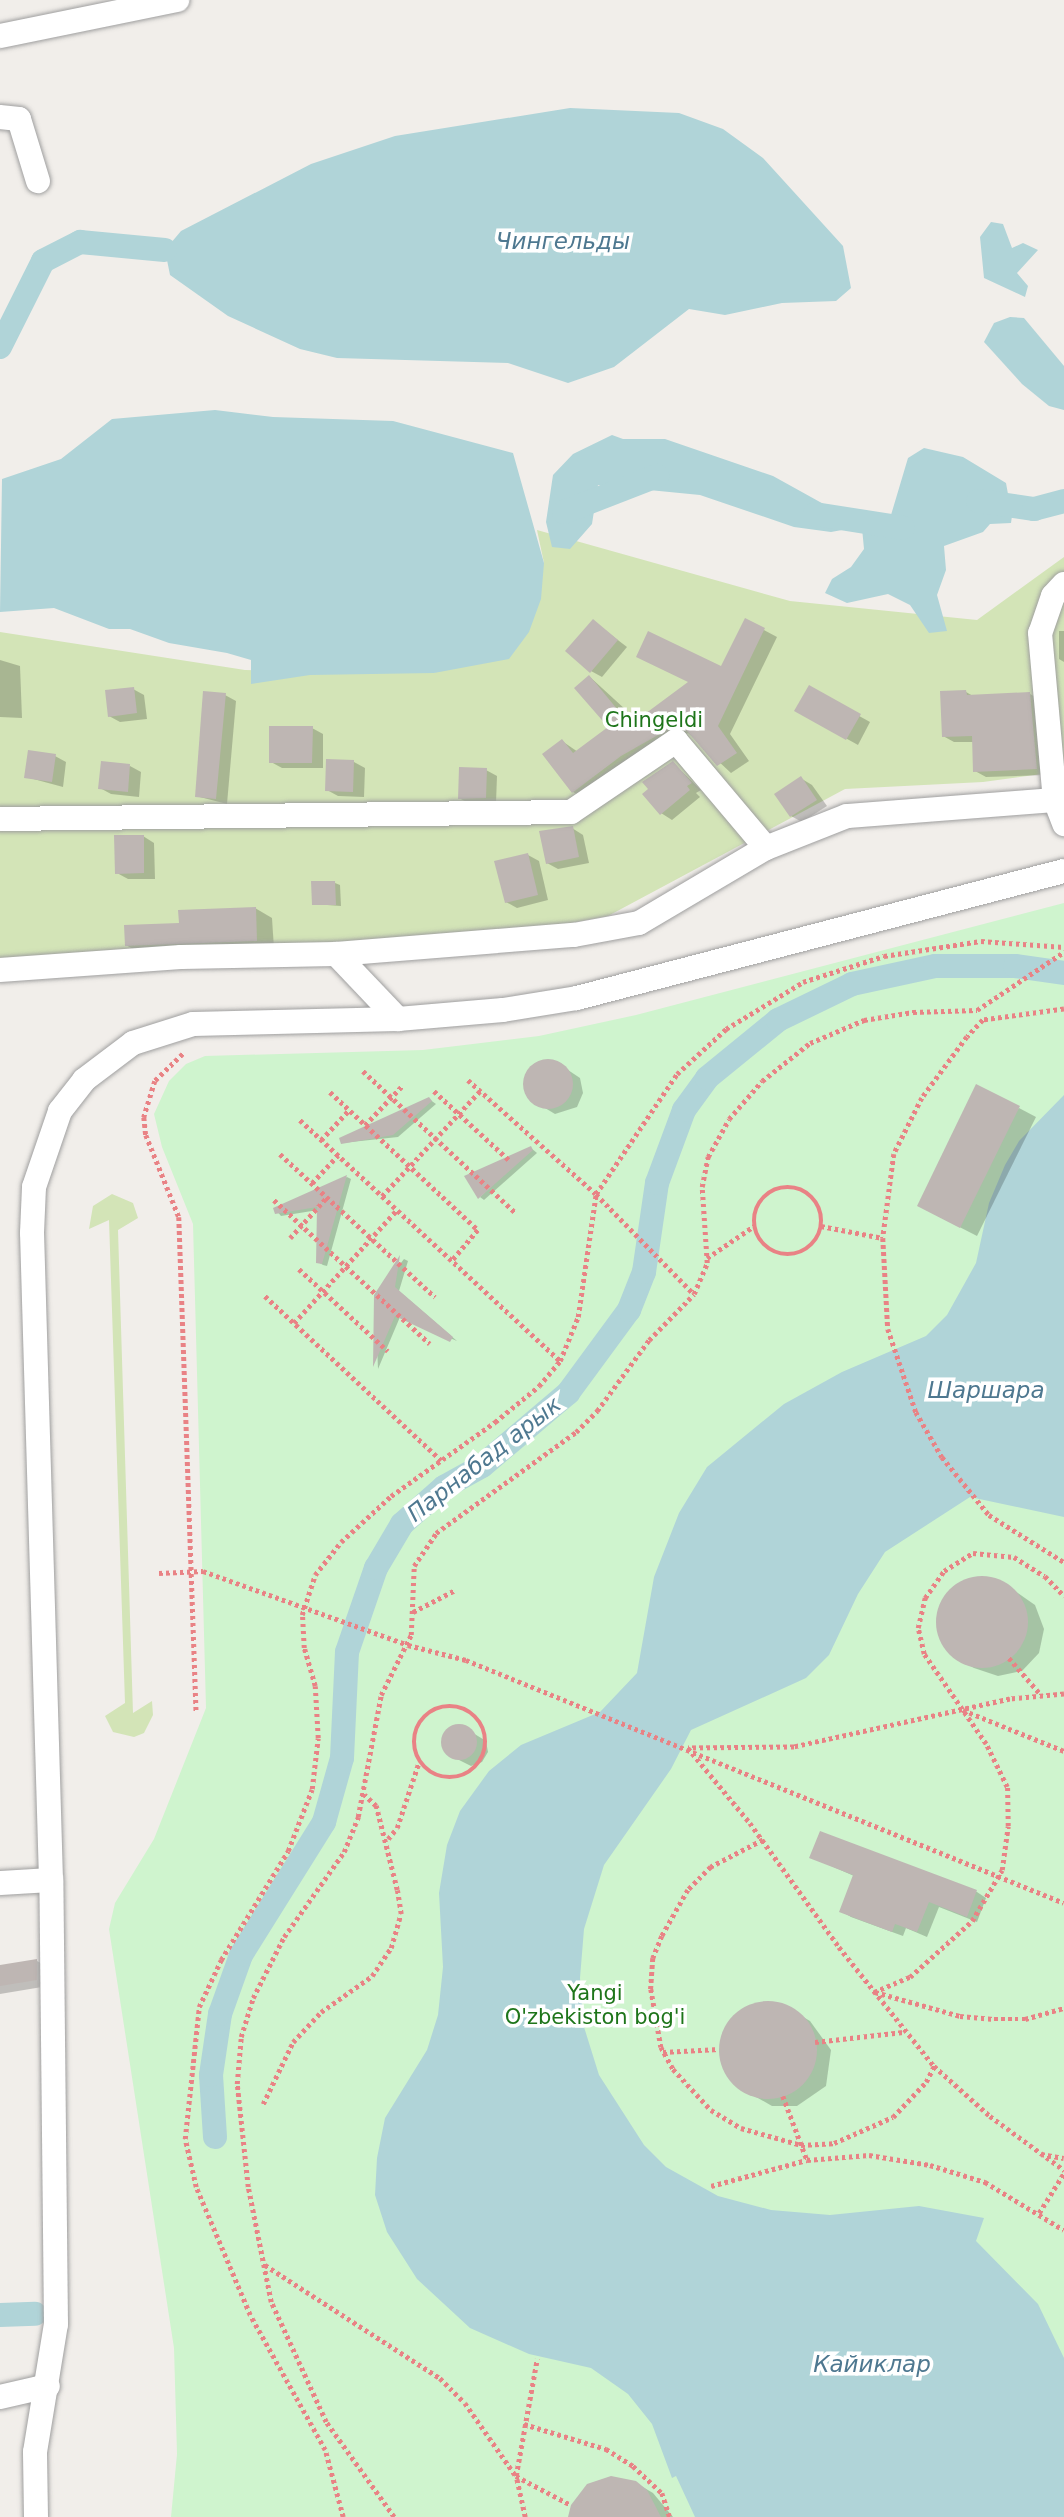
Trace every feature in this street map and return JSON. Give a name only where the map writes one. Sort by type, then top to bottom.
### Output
[{"type":"street","points":[[0,36],[143,4],[177,0]]},
{"type":"street","points":[[0,117],[19,119],[38,181]]},
{"type":"street","points":[[1064,584],[1053,596],[1040,634],[1055,800],[1064,824]]},
{"type":"street","points":[[0,819],[571,812],[677,741],[766,848]]},
{"type":"street","points":[[0,970],[181,957],[336,954],[574,935],[639,923],[766,848],[846,816],[1055,800]]},
{"type":"street","points":[[36,2517],[35,2452],[48,2386],[56,2324],[51,1881],[32,1233],[34,1186],[46,1141],[60,1111],[84,1080],[133,1043],[193,1024],[398,1019],[503,1010],[577,998],[1064,871]]},
{"type":"street","points":[[336,954],[398,1019]]},
{"type":"street","points":[[0,1883],[51,1881]]},
{"type":"street","points":[[0,2397],[48,2386]]},
{"type":"path","points":[[343,2517],[314,2423],[250,2315],[196,2187],[185,2139],[199,2007],[221,1960],[288,1851],[312,1789],[318,1738],[316,1699],[304,1648],[302,1607],[315,1576],[341,1542],[391,1496],[539,1386],[560,1361],[578,1317],[596,1194],[677,1074],[726,1029],[803,982],[884,956],[981,942],[1064,949]]},
{"type":"path","points":[[394,2517],[326,2422],[271,2302],[248,2187],[237,2084],[241,2037],[253,1998],[284,1937],[344,1852],[363,1796],[381,1695],[408,1646],[415,1566],[436,1533],[576,1432],[649,1340],[694,1294],[706,1259],[702,1187],[708,1157],[729,1119],[762,1081],[810,1043],[864,1020],[913,1012],[977,1010],[1064,949]]},
{"type":"path","points":[[1064,1009],[983,1020],[922,1098],[894,1154],[883,1238],[890,1340],[916,1412],[942,1457],[989,1515],[1064,1562]]},
{"type":"path","points":[[977,1010],[983,1020]]},
{"type":"path","points":[[185,1052],[155,1081],[144,1117],[146,1135],[179,1217],[196,1713]]},
{"type":"path","points":[[363,1071],[516,1213]]},
{"type":"path","points":[[468,1080],[596,1194],[694,1294]]},
{"type":"path","points":[[365,1125],[403,1085]]},
{"type":"path","points":[[434,1091],[510,1161]]},
{"type":"path","points":[[382,1196],[480,1091]]},
{"type":"path","points":[[330,1092],[478,1230],[452,1261]]},
{"type":"path","points":[[321,1140],[349,1110]]},
{"type":"path","points":[[300,1120],[560,1361]]},
{"type":"path","points":[[280,1154],[435,1297]]},
{"type":"path","points":[[312,1183],[338,1155]]},
{"type":"path","points":[[706,1259],[754,1226],[764,1196],[793,1187],[812,1196],[821,1226],[812,1245],[782,1254],[763,1245],[754,1226]]},
{"type":"path","points":[[290,1238],[327,1197]]},
{"type":"path","points":[[274,1200],[430,1344]]},
{"type":"path","points":[[294,1323],[397,1210]]},
{"type":"path","points":[[821,1226],[883,1238]]},
{"type":"path","points":[[299,1269],[388,1351]]},
{"type":"path","points":[[265,1296],[441,1460]]},
{"type":"path","points":[[874,1992],[910,1976],[972,1922],[997,1879],[1008,1826],[1007,1787],[986,1744],[924,1654],[918,1628],[926,1598],[944,1571],[973,1553],[1014,1557],[1045,1576],[1064,1596]]},
{"type":"path","points":[[159,1573],[203,1571],[408,1646],[466,1660],[592,1708],[997,1879],[1064,1903]]},
{"type":"path","points":[[412,1612],[455,1590]]},
{"type":"path","points":[[1009,1658],[1042,1696]]},
{"type":"path","points":[[688,1748],[794,1747],[962,1710],[1064,1694]]},
{"type":"path","points":[[387,1840],[397,1828],[419,1762],[414,1737],[426,1714],[451,1706],[467,1711],[480,1723],[486,1748],[473,1770],[457,1778],[440,1777],[419,1762]]},
{"type":"path","points":[[962,1710],[1064,1751]]},
{"type":"path","points":[[688,1748],[763,1840],[904,2032],[934,2066],[1038,2154],[1064,2171],[1039,2213]]},
{"type":"path","points":[[264,2104],[293,2042],[321,2012],[372,1976],[391,1948],[401,1914],[387,1840],[376,1807],[363,1796]]},
{"type":"path","points":[[763,1840],[711,1867],[688,1890],[653,1958],[651,1989],[663,2052],[688,2088],[711,2110],[741,2127],[801,2145],[834,2143],[893,2117],[926,2082],[934,2066]]},
{"type":"path","points":[[874,1992],[960,2016],[994,2019],[1025,2019],[1064,2008]]},
{"type":"path","points":[[815,2042],[904,2032]]},
{"type":"path","points":[[663,2052],[719,2049]]},
{"type":"path","points":[[783,2096],[807,2160]]},
{"type":"path","points":[[1038,2154],[1064,2158]]},
{"type":"path","points":[[711,2186],[807,2160],[869,2155],[930,2165],[985,2182],[1064,2230]]},
{"type":"path","points":[[264,2264],[440,2378],[465,2403],[516,2476],[571,2504]]},
{"type":"path","points":[[525,2517],[516,2476],[537,2359]]},
{"type":"path","points":[[314,2423],[326,2422]]},
{"type":"path","points":[[524,2424],[606,2449],[633,2466],[662,2493],[670,2517]]},
{"type":"green space","name":"Chingeldi","points":[[537,530],[790,601],[977,620],[1064,557],[1064,771],[983,782],[845,789],[608,916],[482,940],[0,966],[0,632],[245,670],[434,673],[544,563]]},
{"type":"green space","name":"Yangi O'zbekiston bog'i","points":[[1064,903],[1064,2517],[171,2517],[177,2454],[174,2348],[109,1929],[115,1903],[154,1839],[206,1708],[193,1224],[162,1147],[154,1114],[169,1081],[186,1064],[205,1056],[423,1050],[539,1036],[636,1015]]},
{"type":"green space","points":[[112,1194],[133,1203],[138,1218],[118,1230],[133,1713],[152,1701],[153,1715],[144,1733],[134,1737],[113,1732],[105,1716],[125,1703],[109,1220],[89,1229],[93,1206]]},
{"type":"water","name":"Чингельды","points":[[570,108],[679,113],[723,129],[763,158],[843,246],[851,288],[836,301],[782,303],[725,315],[689,309],[614,367],[568,383],[508,363],[337,358],[300,349],[228,316],[170,275],[165,250],[181,231],[311,164],[395,136]]},
{"type":"water","points":[[991,222],[1003,224],[1012,248],[1023,243],[1038,250],[1017,273],[1028,286],[1025,297],[984,278],[980,237]]},
{"type":"water","points":[[1010,317],[1024,318],[1064,366],[1064,410],[1049,406],[1022,384],[984,342],[994,323]]},
{"type":"water","points":[[215,410],[273,417],[393,421],[513,453],[544,563],[541,599],[529,632],[509,659],[434,673],[310,675],[251,684],[251,660],[227,653],[169,643],[130,629],[109,629],[54,608],[0,612],[2,479],[61,459],[112,419]]},
{"type":"water","points":[[612,435],[623,439],[665,439],[773,476],[847,517],[842,530],[831,532],[794,527],[700,495],[598,485],[592,524],[570,549],[552,547],[546,522],[553,475],[573,454]]},
{"type":"water","points":[[924,448],[963,457],[1006,483],[1012,516],[1011,523],[990,524],[983,532],[944,546],[946,570],[937,595],[947,631],[929,633],[910,605],[888,594],[847,603],[825,593],[832,579],[851,567],[864,549],[862,528],[891,515],[908,458]]},
{"type":"water","name":"Кайиклар","points":[[1064,1095],[1064,1517],[970,1497],[885,1552],[858,1594],[829,1655],[806,1678],[691,1730],[671,1769],[604,1865],[584,1929],[580,1978],[584,2027],[599,2075],[644,2145],[666,2167],[718,2196],[771,2210],[830,2215],[919,2206],[984,2218],[976,2241],[1038,2304],[1064,2358],[1064,2517],[695,2517],[676,2476],[672,2478],[652,2424],[628,2394],[591,2368],[529,2354],[470,2328],[417,2279],[387,2232],[375,2195],[377,2158],[385,2118],[427,2050],[438,2015],[443,1967],[439,1893],[447,1845],[460,1811],[489,1771],[521,1745],[600,1712],[637,1673],[654,1577],[679,1513],[707,1467],[784,1404],[842,1372],[926,1336],[947,1315],[976,1263],[989,1203],[1005,1165],[1019,1141]]},
{"type":"building","points":[[745,618],[765,628],[718,726],[737,753],[717,766],[687,731],[674,726],[621,756],[572,793],[542,754],[562,739],[573,753],[608,727],[574,688],[589,675],[622,715],[626,712],[634,722],[688,682],[636,657],[648,631],[721,666]]},
{"type":"building","points":[[593,619],[618,640],[590,673],[565,651]]},
{"type":"building","points":[[809,685],[861,714],[846,740],[794,711]]},
{"type":"building","points":[[134,687],[137,713],[108,717],[105,690]]},
{"type":"building","points":[[966,690],[967,695],[1030,692],[1037,769],[973,772],[972,736],[942,737],[940,691]]},
{"type":"building","points":[[203,691],[226,693],[216,799],[195,797]]},
{"type":"building","points":[[269,726],[313,726],[312,763],[269,763]]},
{"type":"building","points":[[28,750],[56,754],[52,782],[24,778]]},
{"type":"building","points":[[326,759],[354,760],[353,792],[325,791]]},
{"type":"building","points":[[101,761],[130,764],[128,792],[98,789]]},
{"type":"building","points":[[673,761],[692,783],[687,786],[690,790],[660,815],[642,794],[648,789],[642,782]]},
{"type":"building","points":[[459,767],[487,768],[486,798],[458,799]]},
{"type":"building","points":[[801,776],[817,800],[790,817],[774,794]]},
{"type":"building","points":[[573,826],[579,857],[546,864],[539,831]]},
{"type":"building","points":[[114,835],[144,835],[144,873],[115,874]]},
{"type":"building","points":[[528,853],[538,895],[505,903],[494,861]]},
{"type":"building","points":[[311,881],[335,881],[336,905],[312,905]]},
{"type":"building","points":[[256,907],[257,941],[125,946],[124,925],[179,923],[178,910]]},
{"type":"building","points":[[548,1059],[566,1066],[573,1084],[566,1102],[548,1109],[530,1102],[523,1084],[530,1066]]},
{"type":"building","points":[[976,1084],[1020,1106],[960,1228],[917,1206]]},
{"type":"building","points":[[429,1097],[432,1101],[393,1135],[341,1144],[339,1138]]},
{"type":"building","points":[[531,1146],[533,1150],[478,1199],[464,1176]]},
{"type":"building","points":[[347,1175],[322,1264],[316,1263],[317,1207],[275,1214],[273,1208]]},
{"type":"building","points":[[400,1255],[395,1287],[453,1337],[450,1342],[395,1316],[373,1367],[374,1295]]},
{"type":"building","points":[[982,1576],[1000,1580],[1014,1590],[1024,1604],[1028,1622],[1024,1640],[1014,1654],[1000,1664],[982,1668],[964,1664],[950,1654],[940,1640],[936,1622],[940,1604],[950,1590],[964,1580]]},
{"type":"building","points":[[459,1724],[472,1729],[477,1742],[472,1755],[459,1760],[446,1755],[441,1742],[446,1729]]},
{"type":"building","points":[[820,1831],[977,1890],[967,1917],[929,1902],[917,1932],[895,1924],[892,1932],[839,1912],[853,1875],[809,1858]]},
{"type":"building","points":[[37,1959],[37,1980],[0,1986],[0,1965]]},
{"type":"building","points":[[768,2001],[787,2005],[802,2016],[813,2031],[817,2050],[813,2069],[802,2084],[787,2095],[768,2099],[749,2095],[734,2084],[723,2069],[719,2050],[723,2031],[734,2016],[749,2005]]},
{"type":"building","points":[[611,2476],[636,2481],[647,2490],[661,2517],[568,2517],[571,2505],[587,2484]]},
{"type":"waterway","points":[[0,347],[43,261],[80,242],[165,250]]},
{"type":"waterway","points":[[564,512],[657,476]]},
{"type":"waterway","points":[[978,501],[1034,509],[1064,501]]},
{"type":"waterway","points":[[815,514],[903,528]]},
{"type":"waterway","name":"Парнабад арык","points":[[215,2137],[211,2075],[220,2014],[241,1955],[324,1822],[342,1758],[347,1652],[376,1568],[402,1524],[444,1487],[482,1466],[568,1393],[629,1310],[644,1272],[657,1183],[684,1110],[707,1078],[778,1020],[852,984],[935,966],[1015,966],[1064,973]]},
{"type":"waterway","name":"Парнабад арык","points":[[0,2315],[35,2314]]},
{"type":"water label","name":"Шаршара","points":[[986,1390]]}]
